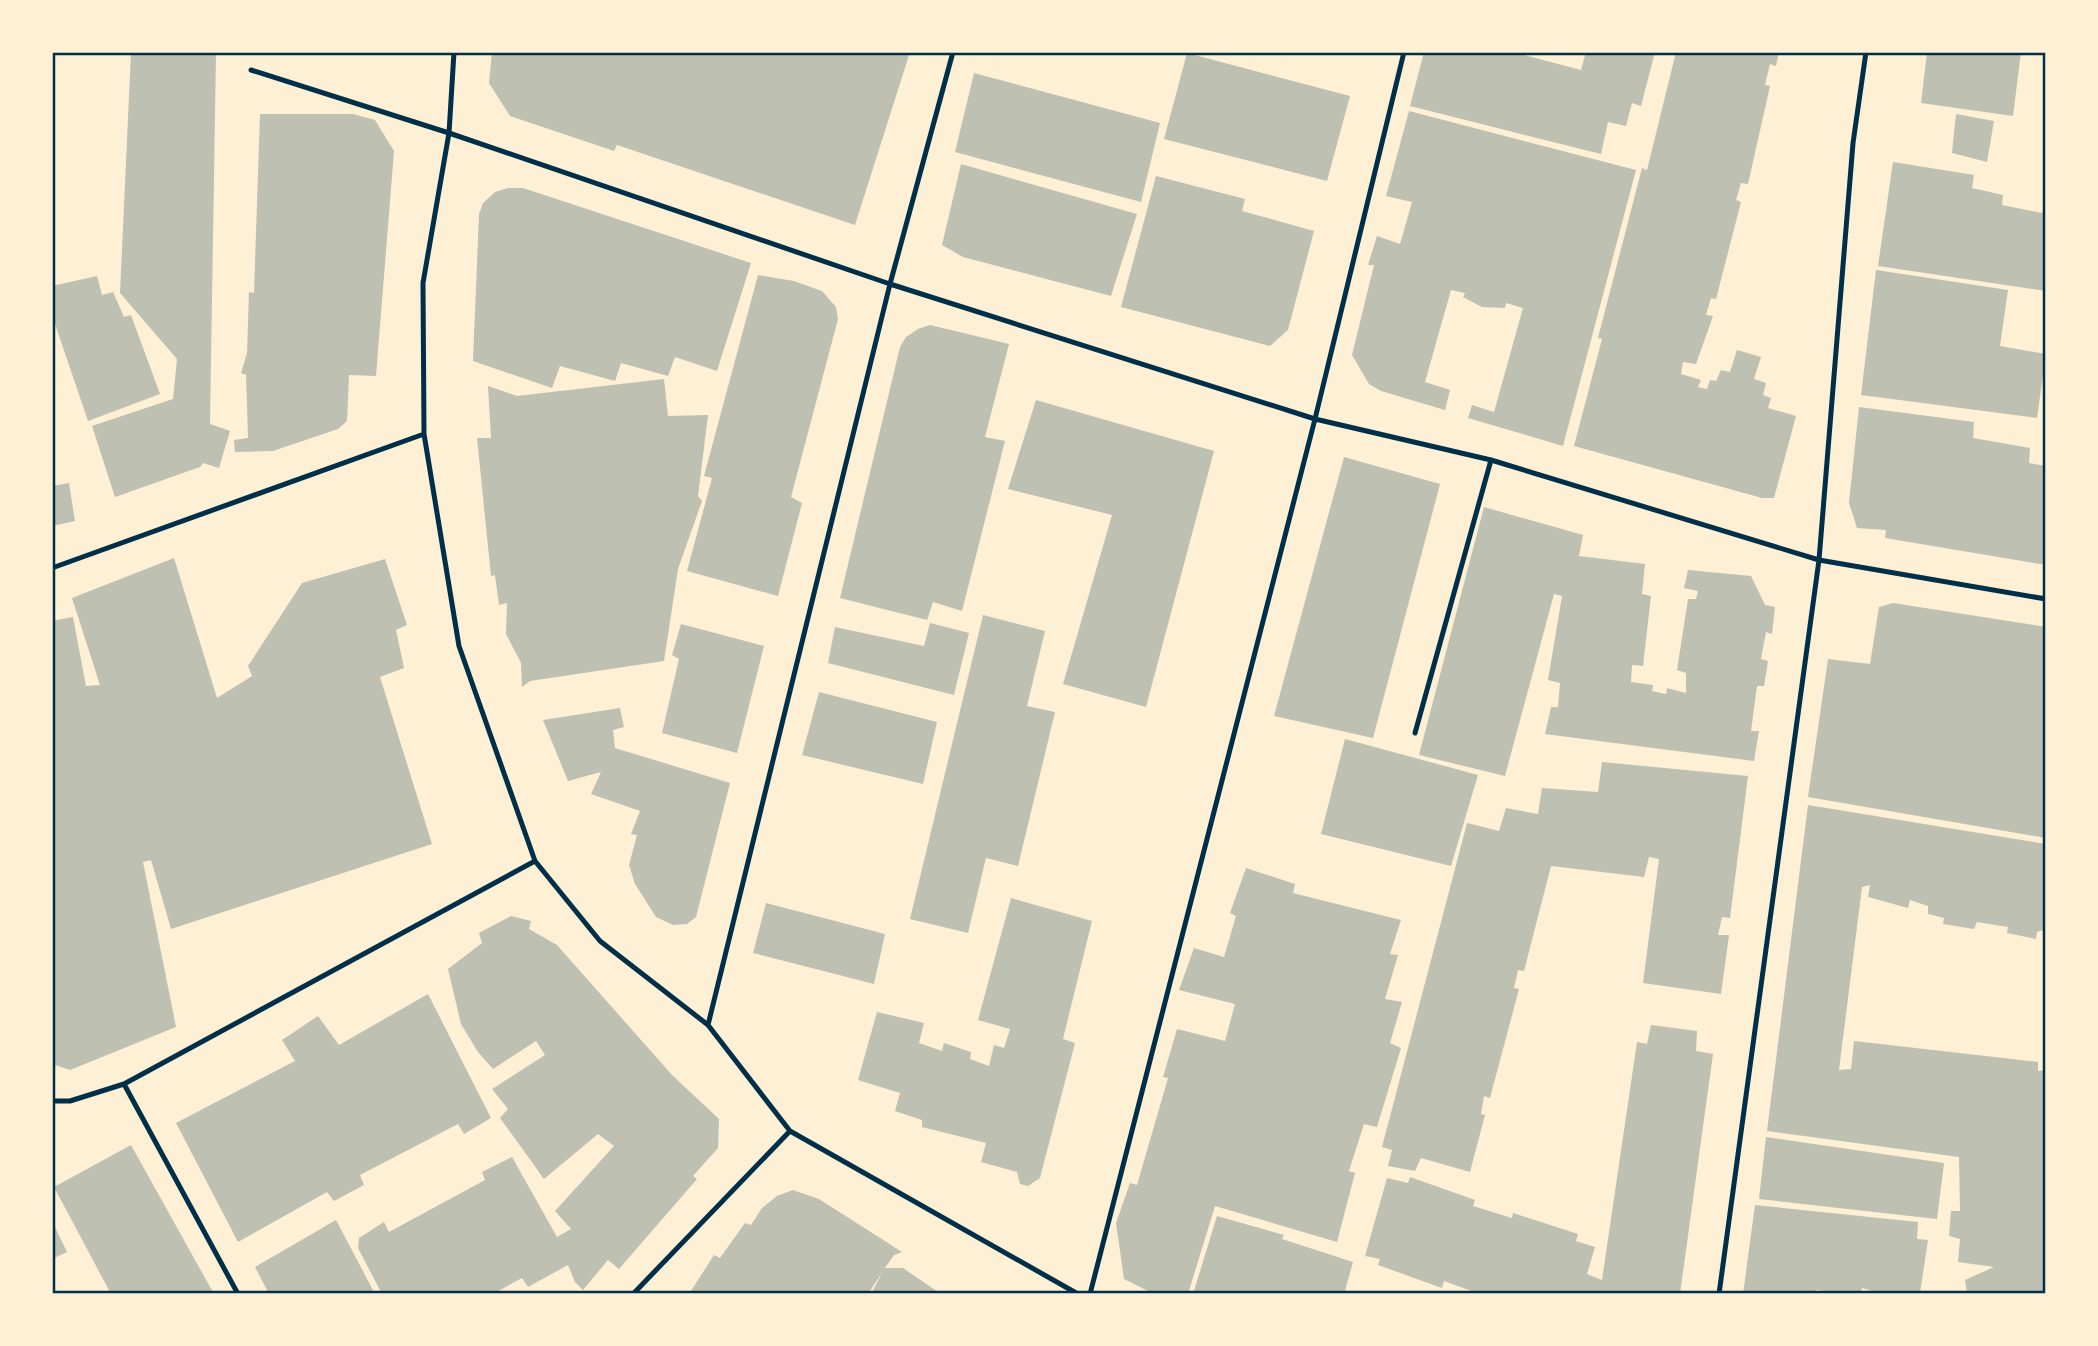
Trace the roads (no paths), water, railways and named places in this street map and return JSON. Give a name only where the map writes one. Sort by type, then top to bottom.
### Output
[{"type":"lane","points":[[454,52],[449,133],[423,283],[424,434],[459,646],[535,861],[600,941],[708,1026],[790,1131],[1078,1293]]},
{"type":"lane","points":[[708,1026],[890,284],[953,52]]},
{"type":"lane","points":[[1090,1293],[1315,419],[1404,52]]},
{"type":"lane","points":[[1719,1293],[1819,561],[1853,144],[1866,52]]},
{"type":"lane","points":[[251,70],[449,133],[890,284],[1315,419],[1491,460],[1819,561],[2046,599]]},
{"type":"lane","points":[[52,568],[424,434]]},
{"type":"lane","points":[[1415,733],[1491,460]]},
{"type":"lane","points":[[52,1101],[70,1101],[124,1084],[535,861]]},
{"type":"lane","points":[[124,1084],[238,1293]]},
{"type":"lane","points":[[633,1293],[790,1131]]}]
